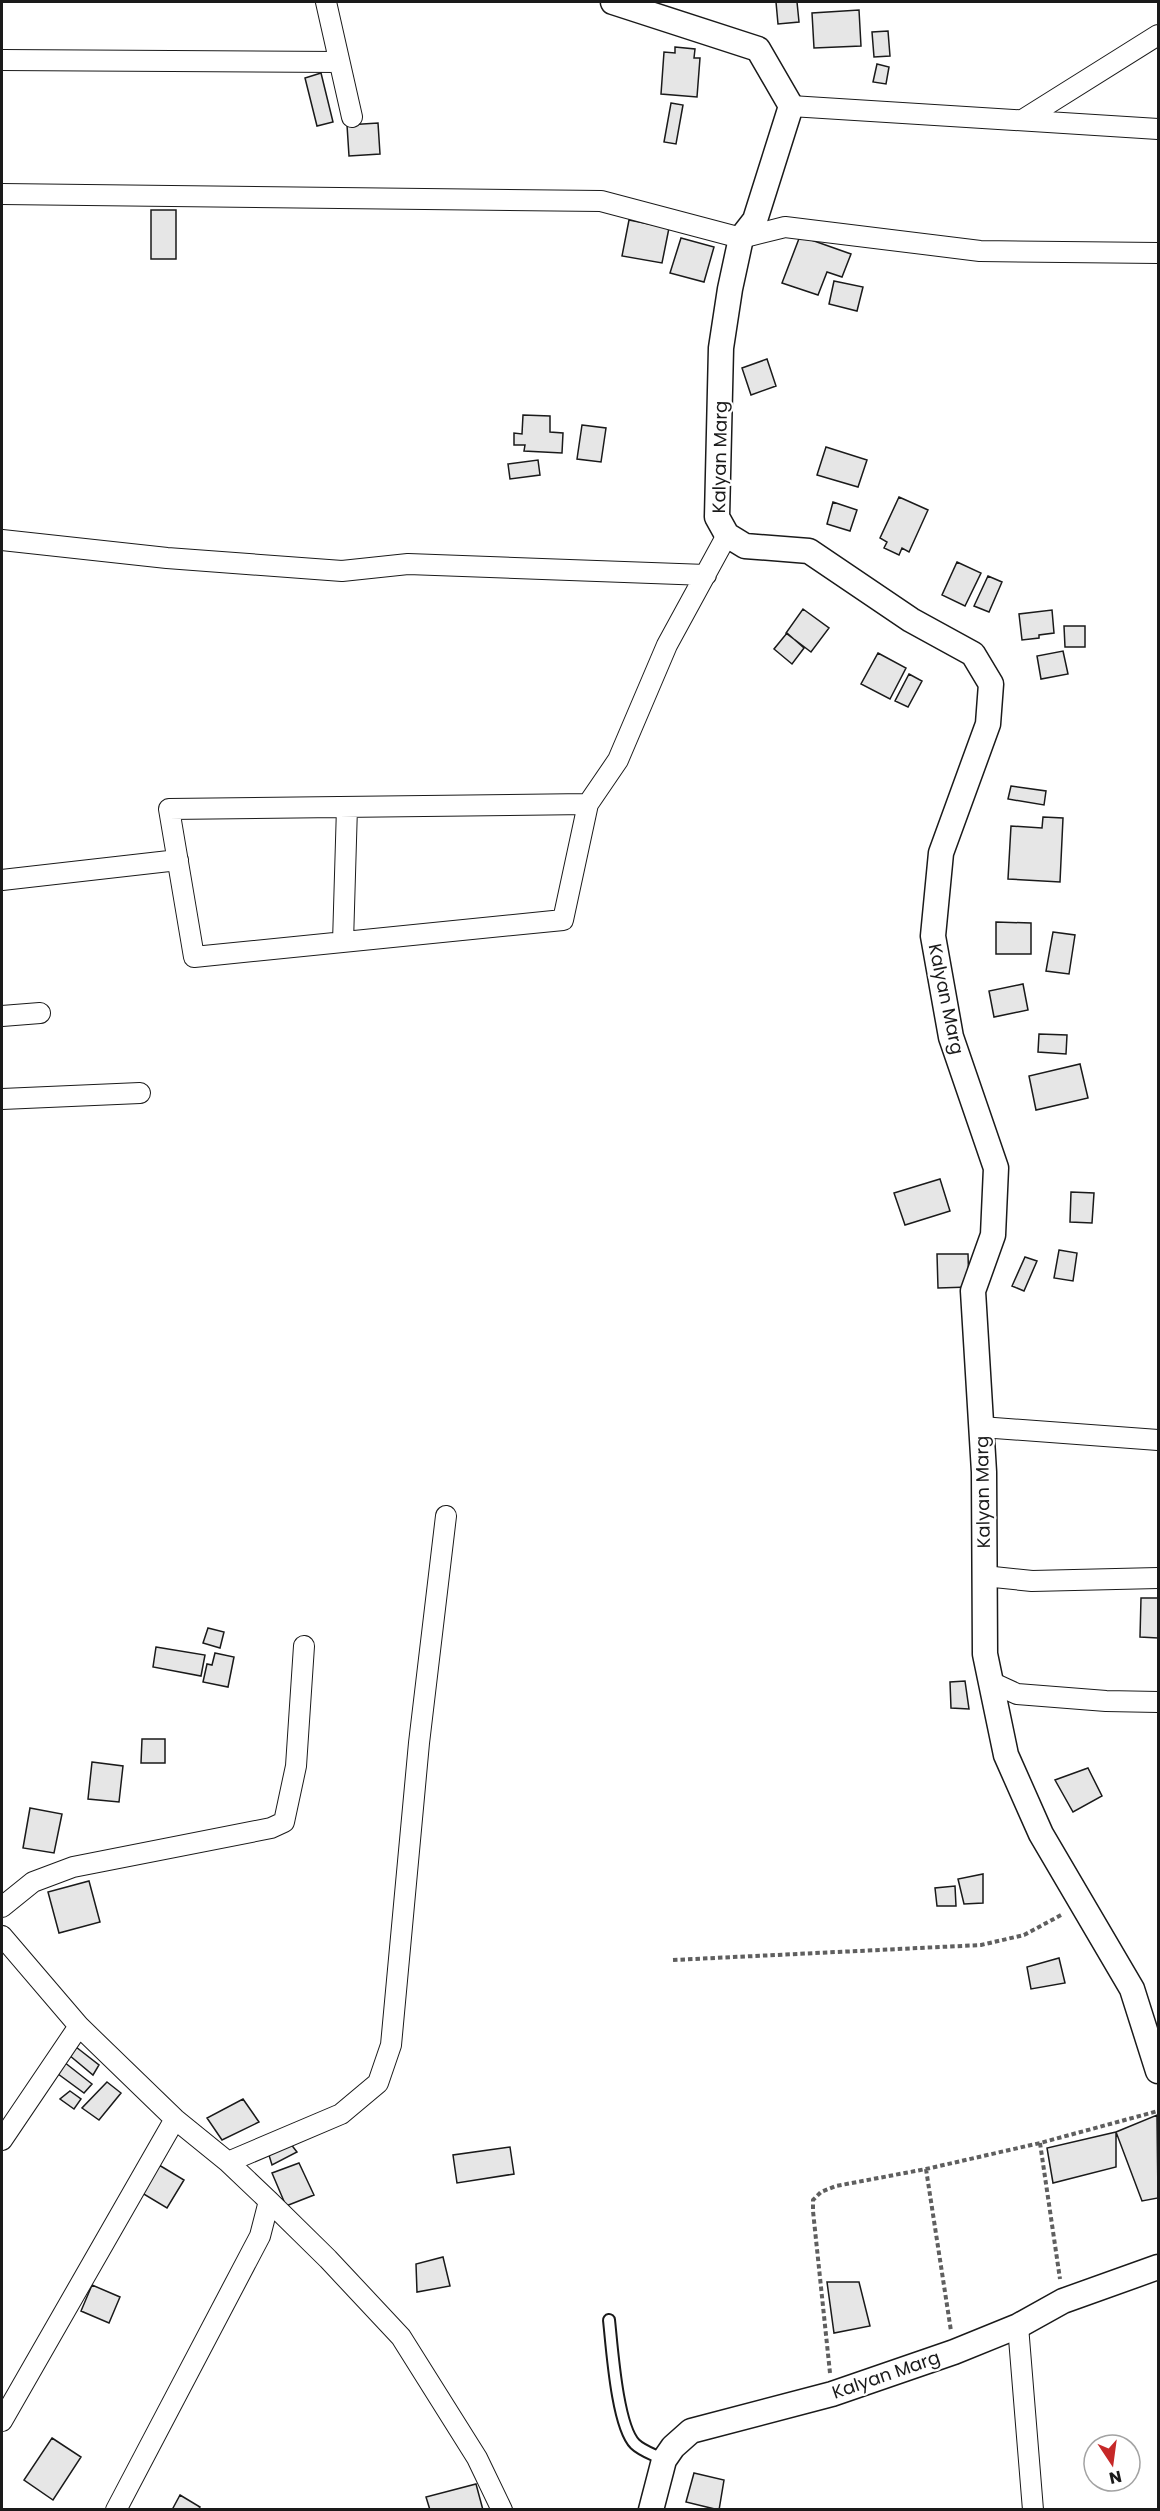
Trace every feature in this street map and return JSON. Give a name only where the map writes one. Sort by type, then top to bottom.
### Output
[{"type":"street","points":[[326,2],[352,117]]},
{"type":"street","points":[[613,2],[758,49],[791,106],[1158,129]]},
{"type":"street","points":[[1024,119],[1158,35]]},
{"type":"street","points":[[2,60],[339,62]]},
{"type":"street","name":"Kalyan Marg","points":[[791,106],[755,220],[741,238],[729,289],[721,348],[717,517],[727,535],[745,546],[809,551],[911,620],[973,654],[991,684],[988,724],[941,853],[933,936],[951,1036],[996,1168],[993,1235],[973,1291],[981,1427],[985,1654],[1006,1755],[1041,1834],[1132,1989],[1158,2071]]},
{"type":"street","points":[[2,194],[601,201],[741,238],[785,227],[980,250],[1158,253]]},
{"type":"street","points":[[588,804],[169,808],[194,957],[563,920],[588,804],[618,760],[667,645],[727,535]]},
{"type":"street","points":[[2,540],[167,558],[342,571],[408,564],[706,575]]},
{"type":"street","points":[[343,942],[347,807]]},
{"type":"street","points":[[2,880],[178,860]]},
{"type":"street","points":[[2,1016],[40,1013]]},
{"type":"street","points":[[2,1099],[140,1093]]},
{"type":"street","points":[[981,1427],[1158,1440]]},
{"type":"street","points":[[228,2162],[341,2115],[378,2083],[391,2045],[419,1743],[446,1516]]},
{"type":"street","points":[[984,1576],[1032,1581],[1158,1578]]},
{"type":"street","points":[[2,1907],[33,1882],[73,1867],[271,1828],[284,1822],[296,1766],[304,1646]]},
{"type":"street","points":[[991,1682],[1017,1694],[1106,1701],[1158,1702]]},
{"type":"street","points":[[2,1936],[45,1990],[79,2026],[175,2119],[228,2162],[269,2201],[328,2259],[401,2337],[477,2458],[502,2510]]},
{"type":"street","points":[[2,2140],[79,2026]]},
{"type":"street","points":[[2,2421],[175,2119]]},
{"type":"street","points":[[116,2510],[260,2236],[269,2201]]},
{"type":"street","name":"Kalyan Marg","points":[[651,2510],[664,2460],[673,2447],[691,2431],[832,2394],[954,2352],[1018,2326],[1063,2301],[1158,2267]]},
{"type":"street","points":[[1018,2326],[1033,2510]]},
{"type":"lane","points":[[609,2320],[621,2412],[629,2435],[635,2444],[664,2460]]},
{"type":"path","points":[[673,1960],[981,1945],[1024,1935],[1082,1903]]},
{"type":"path","points":[[832,2394],[813,2200],[821,2192],[836,2186],[927,2169],[1040,2143],[1158,2110]]},
{"type":"path","points":[[1040,2143],[1063,2301]]},
{"type":"path","points":[[927,2169],[954,2352]]},
{"type":"building","points":[[776,2],[797,2],[799,22],[778,24]]},
{"type":"building","points":[[859,10],[861,46],[814,48],[812,13]]},
{"type":"building","points":[[888,31],[890,56],[874,57],[872,32]]},
{"type":"building","points":[[675,47],[695,49],[694,58],[700,58],[697,97],[661,94],[664,52],[675,53]]},
{"type":"building","points":[[877,64],[889,67],[886,84],[873,82]]},
{"type":"building","points":[[321,73],[333,122],[317,126],[305,78]]},
{"type":"building","points":[[671,103],[683,105],[676,144],[664,142]]},
{"type":"building","points":[[378,123],[380,154],[349,156],[347,125]]},
{"type":"building","points":[[151,210],[176,210],[176,259],[151,259]]},
{"type":"building","points":[[629,220],[669,228],[662,263],[622,256]]},
{"type":"building","points":[[800,236],[851,254],[842,277],[827,272],[818,295],[782,283]]},
{"type":"building","points":[[681,238],[714,247],[704,282],[670,273]]},
{"type":"building","points":[[834,281],[863,287],[857,311],[829,304]]},
{"type":"building","points":[[767,359],[776,386],[751,395],[742,368]]},
{"type":"building","points":[[523,415],[550,416],[550,432],[563,433],[562,453],[524,451],[525,445],[514,445],[514,433],[522,434]]},
{"type":"building","points":[[582,425],[606,428],[601,462],[577,459]]},
{"type":"building","points":[[826,447],[867,460],[858,487],[817,475]]},
{"type":"building","points":[[538,460],[540,475],[510,479],[508,464]]},
{"type":"building","points":[[899,497],[928,510],[909,552],[902,548],[899,555],[884,548],[887,542],[880,538]]},
{"type":"building","points":[[833,502],[857,510],[850,531],[827,524]]},
{"type":"building","points":[[957,562],[981,573],[965,606],[942,595]]},
{"type":"building","points":[[988,576],[1002,582],[989,612],[974,606]]},
{"type":"building","points":[[803,609],[829,628],[811,652],[786,633]]},
{"type":"building","points":[[1052,610],[1054,633],[1022,640],[1019,614]]},
{"type":"building","points":[[1064,626],[1085,626],[1085,647],[1065,647]]},
{"type":"building","points":[[787,633],[804,648],[792,664],[774,649]]},
{"type":"building","points":[[1063,651],[1068,674],[1041,679],[1037,656]]},
{"type":"building","points":[[878,653],[906,668],[890,699],[861,684]]},
{"type":"building","points":[[909,674],[922,681],[908,707],[895,701]]},
{"type":"building","points":[[1011,786],[1046,791],[1044,805],[1008,799]]},
{"type":"building","points":[[1043,817],[1063,818],[1060,882],[1008,879],[1011,826],[1042,828]]},
{"type":"building","points":[[996,922],[1031,923],[1031,954],[996,954]]},
{"type":"building","points":[[1053,932],[1075,935],[1069,974],[1046,971]]},
{"type":"building","points":[[1023,984],[1028,1010],[994,1017],[989,991]]},
{"type":"building","points":[[1039,1034],[1067,1035],[1066,1054],[1038,1052]]},
{"type":"building","points":[[1080,1064],[1088,1098],[1036,1110],[1029,1076]]},
{"type":"building","points":[[940,1179],[950,1211],[905,1225],[894,1193]]},
{"type":"building","points":[[1071,1192],[1094,1193],[1092,1223],[1070,1222]]},
{"type":"building","points":[[1059,1250],[1077,1253],[1073,1281],[1054,1278]]},
{"type":"building","points":[[937,1254],[968,1254],[969,1287],[938,1288]]},
{"type":"building","points":[[1025,1257],[1037,1261],[1024,1291],[1012,1286]]},
{"type":"building","points":[[1141,1598],[1158,1598],[1158,1638],[1140,1637]]},
{"type":"building","points":[[208,1628],[224,1632],[220,1648],[203,1643]]},
{"type":"building","points":[[156,1647],[205,1655],[201,1676],[153,1667]]},
{"type":"building","points":[[215,1653],[234,1657],[228,1687],[203,1682],[207,1664],[212,1665]]},
{"type":"building","points":[[965,1681],[969,1709],[951,1708],[950,1682]]},
{"type":"building","points":[[142,1739],[165,1739],[165,1763],[141,1763]]},
{"type":"building","points":[[92,1762],[123,1766],[119,1802],[88,1799]]},
{"type":"building","points":[[1088,1768],[1102,1796],[1073,1812],[1055,1780]]},
{"type":"building","points":[[30,1808],[62,1814],[54,1853],[23,1848]]},
{"type":"building","points":[[983,1874],[983,1903],[964,1904],[958,1879]]},
{"type":"building","points":[[89,1881],[100,1922],[59,1933],[48,1892]]},
{"type":"building","points":[[955,1886],[956,1906],[937,1906],[935,1888]]},
{"type":"building","points":[[1059,1958],[1065,1983],[1031,1989],[1027,1967]]},
{"type":"building","points":[[76,2047],[99,2065],[93,2075],[69,2055]]},
{"type":"building","points":[[64,2062],[92,2084],[84,2093],[54,2071]]},
{"type":"building","points":[[107,2082],[121,2093],[99,2120],[82,2108]]},
{"type":"building","points":[[70,2091],[81,2099],[74,2109],[60,2099]]},
{"type":"building","points":[[243,2099],[259,2122],[222,2140],[207,2118]]},
{"type":"building","points":[[1157,2115],[1158,2198],[1142,2201],[1116,2132]]},
{"type":"building","points":[[1116,2132],[1116,2167],[1053,2183],[1047,2148]]},
{"type":"building","points":[[290,2143],[297,2152],[272,2165],[268,2152]]},
{"type":"building","points":[[510,2147],[514,2174],[457,2183],[453,2155]]},
{"type":"building","points":[[299,2163],[314,2195],[286,2206],[272,2173]]},
{"type":"building","points":[[159,2165],[184,2180],[167,2208],[142,2193]]},
{"type":"building","points":[[443,2257],[450,2286],[417,2292],[416,2264]]},
{"type":"building","points":[[827,2282],[859,2282],[870,2326],[834,2333]]},
{"type":"building","points":[[92,2285],[120,2297],[109,2323],[81,2311]]},
{"type":"building","points":[[52,2438],[81,2457],[53,2500],[24,2480]]},
{"type":"building","points":[[694,2473],[724,2480],[719,2510],[686,2502]]},
{"type":"building","points":[[476,2484],[483,2510],[430,2510],[426,2497]]},
{"type":"building","points":[[180,2495],[200,2507],[198,2510],[172,2510]]}]
